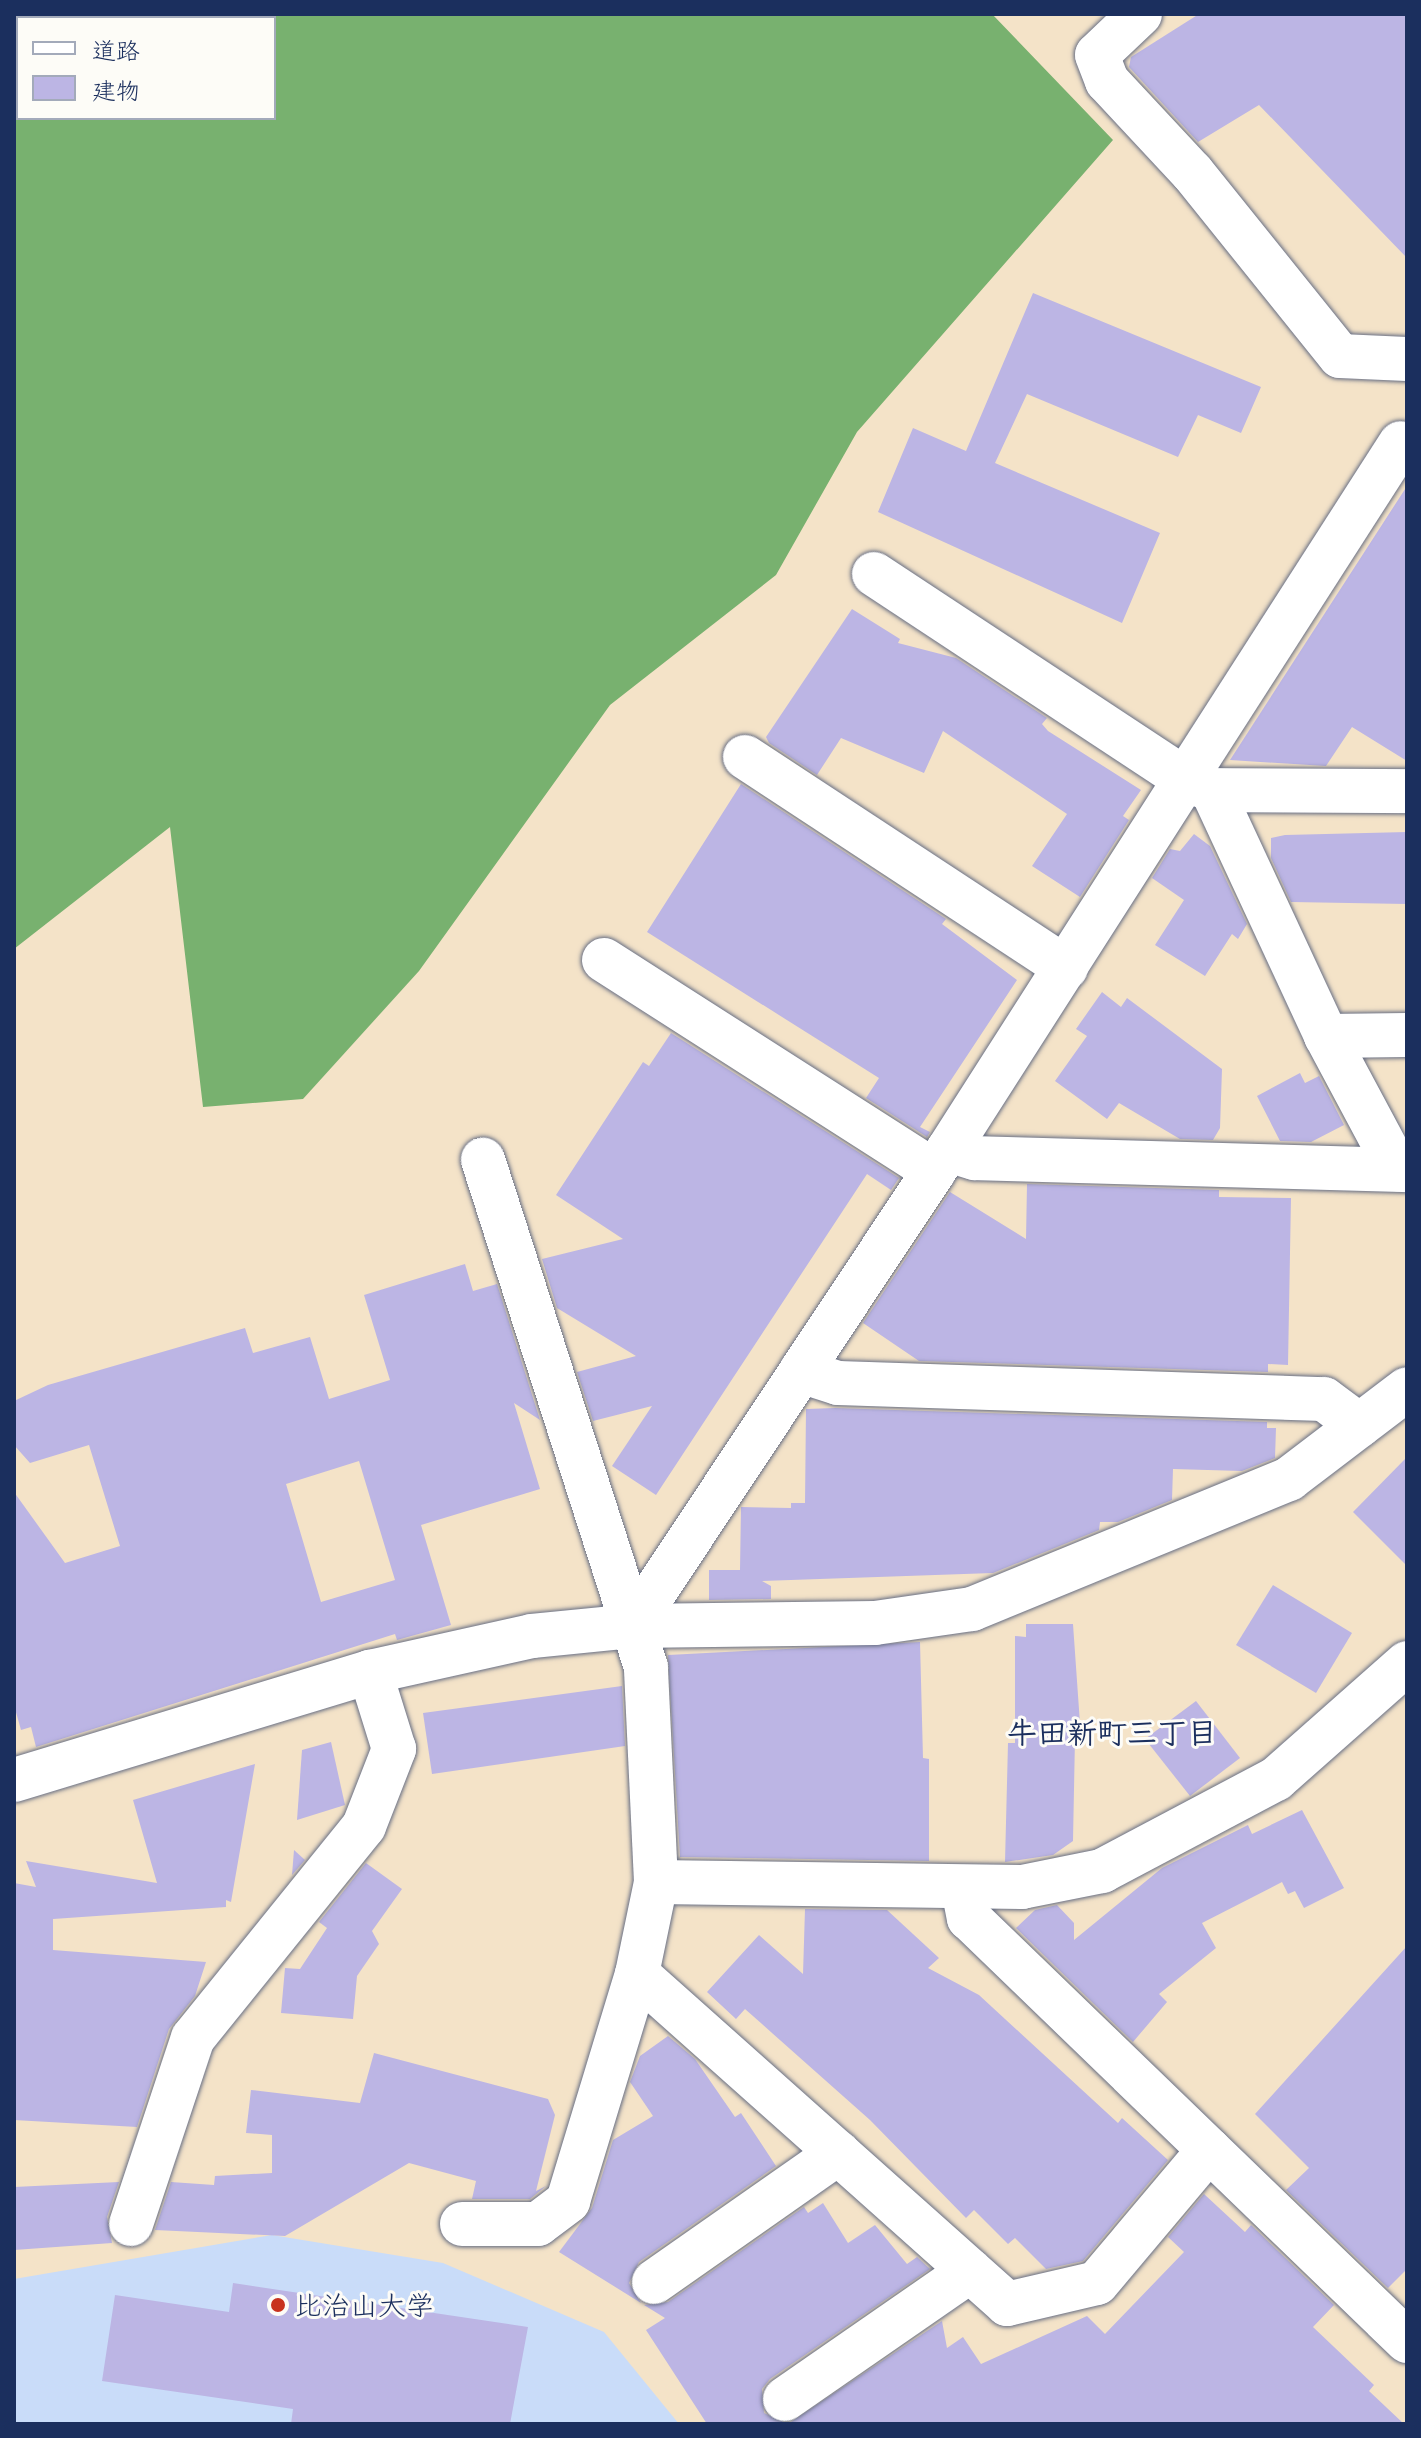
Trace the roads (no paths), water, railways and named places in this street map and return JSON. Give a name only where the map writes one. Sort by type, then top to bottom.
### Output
[{"type":"street","points":[[1140,14],[1097,55],[1107,81],[1192,172],[1340,356],[1407,359]]},
{"type":"street","points":[[632,1626],[1066,968],[1198,785],[1401,443]]},
{"type":"street","points":[[874,574],[1198,785],[1326,1036],[1402,1169]]},
{"type":"street","points":[[745,757],[1066,968]]},
{"type":"street","points":[[1198,785],[1407,791]]},
{"type":"street","points":[[604,960],[941,1160],[975,1158],[1402,1169]]},
{"type":"street","points":[[1326,1036],[1407,1035]]},
{"type":"street","points":[[462,2224],[538,2224],[568,2201],[637,1974],[656,1882],[646,1667],[483,1160]]},
{"type":"street","points":[[801,1371],[838,1383],[1324,1399],[1359,1425]]},
{"type":"street","points":[[14,1779],[370,1672],[532,1636],[632,1626],[875,1623],[972,1609],[1289,1479],[1407,1389]]},
{"type":"street","points":[[656,1882],[1022,1887],[1102,1871],[1276,1779],[1407,1663]]},
{"type":"street","points":[[131,2224],[193,2038],[364,1826],[394,1749],[370,1672]]},
{"type":"street","points":[[963,1888],[969,1918],[1407,2341]]},
{"type":"street","points":[[637,1974],[1007,2304],[1097,2283],[1209,2150]]},
{"type":"street","points":[[654,2282],[838,2153]]},
{"type":"street","points":[[785,2399],[970,2271]]},
{"type":"place","name":"比治山大学","points":[[278,2305]]},
{"type":"district","name":"牛田新町三丁目","points":[[1112,1732]]}]
